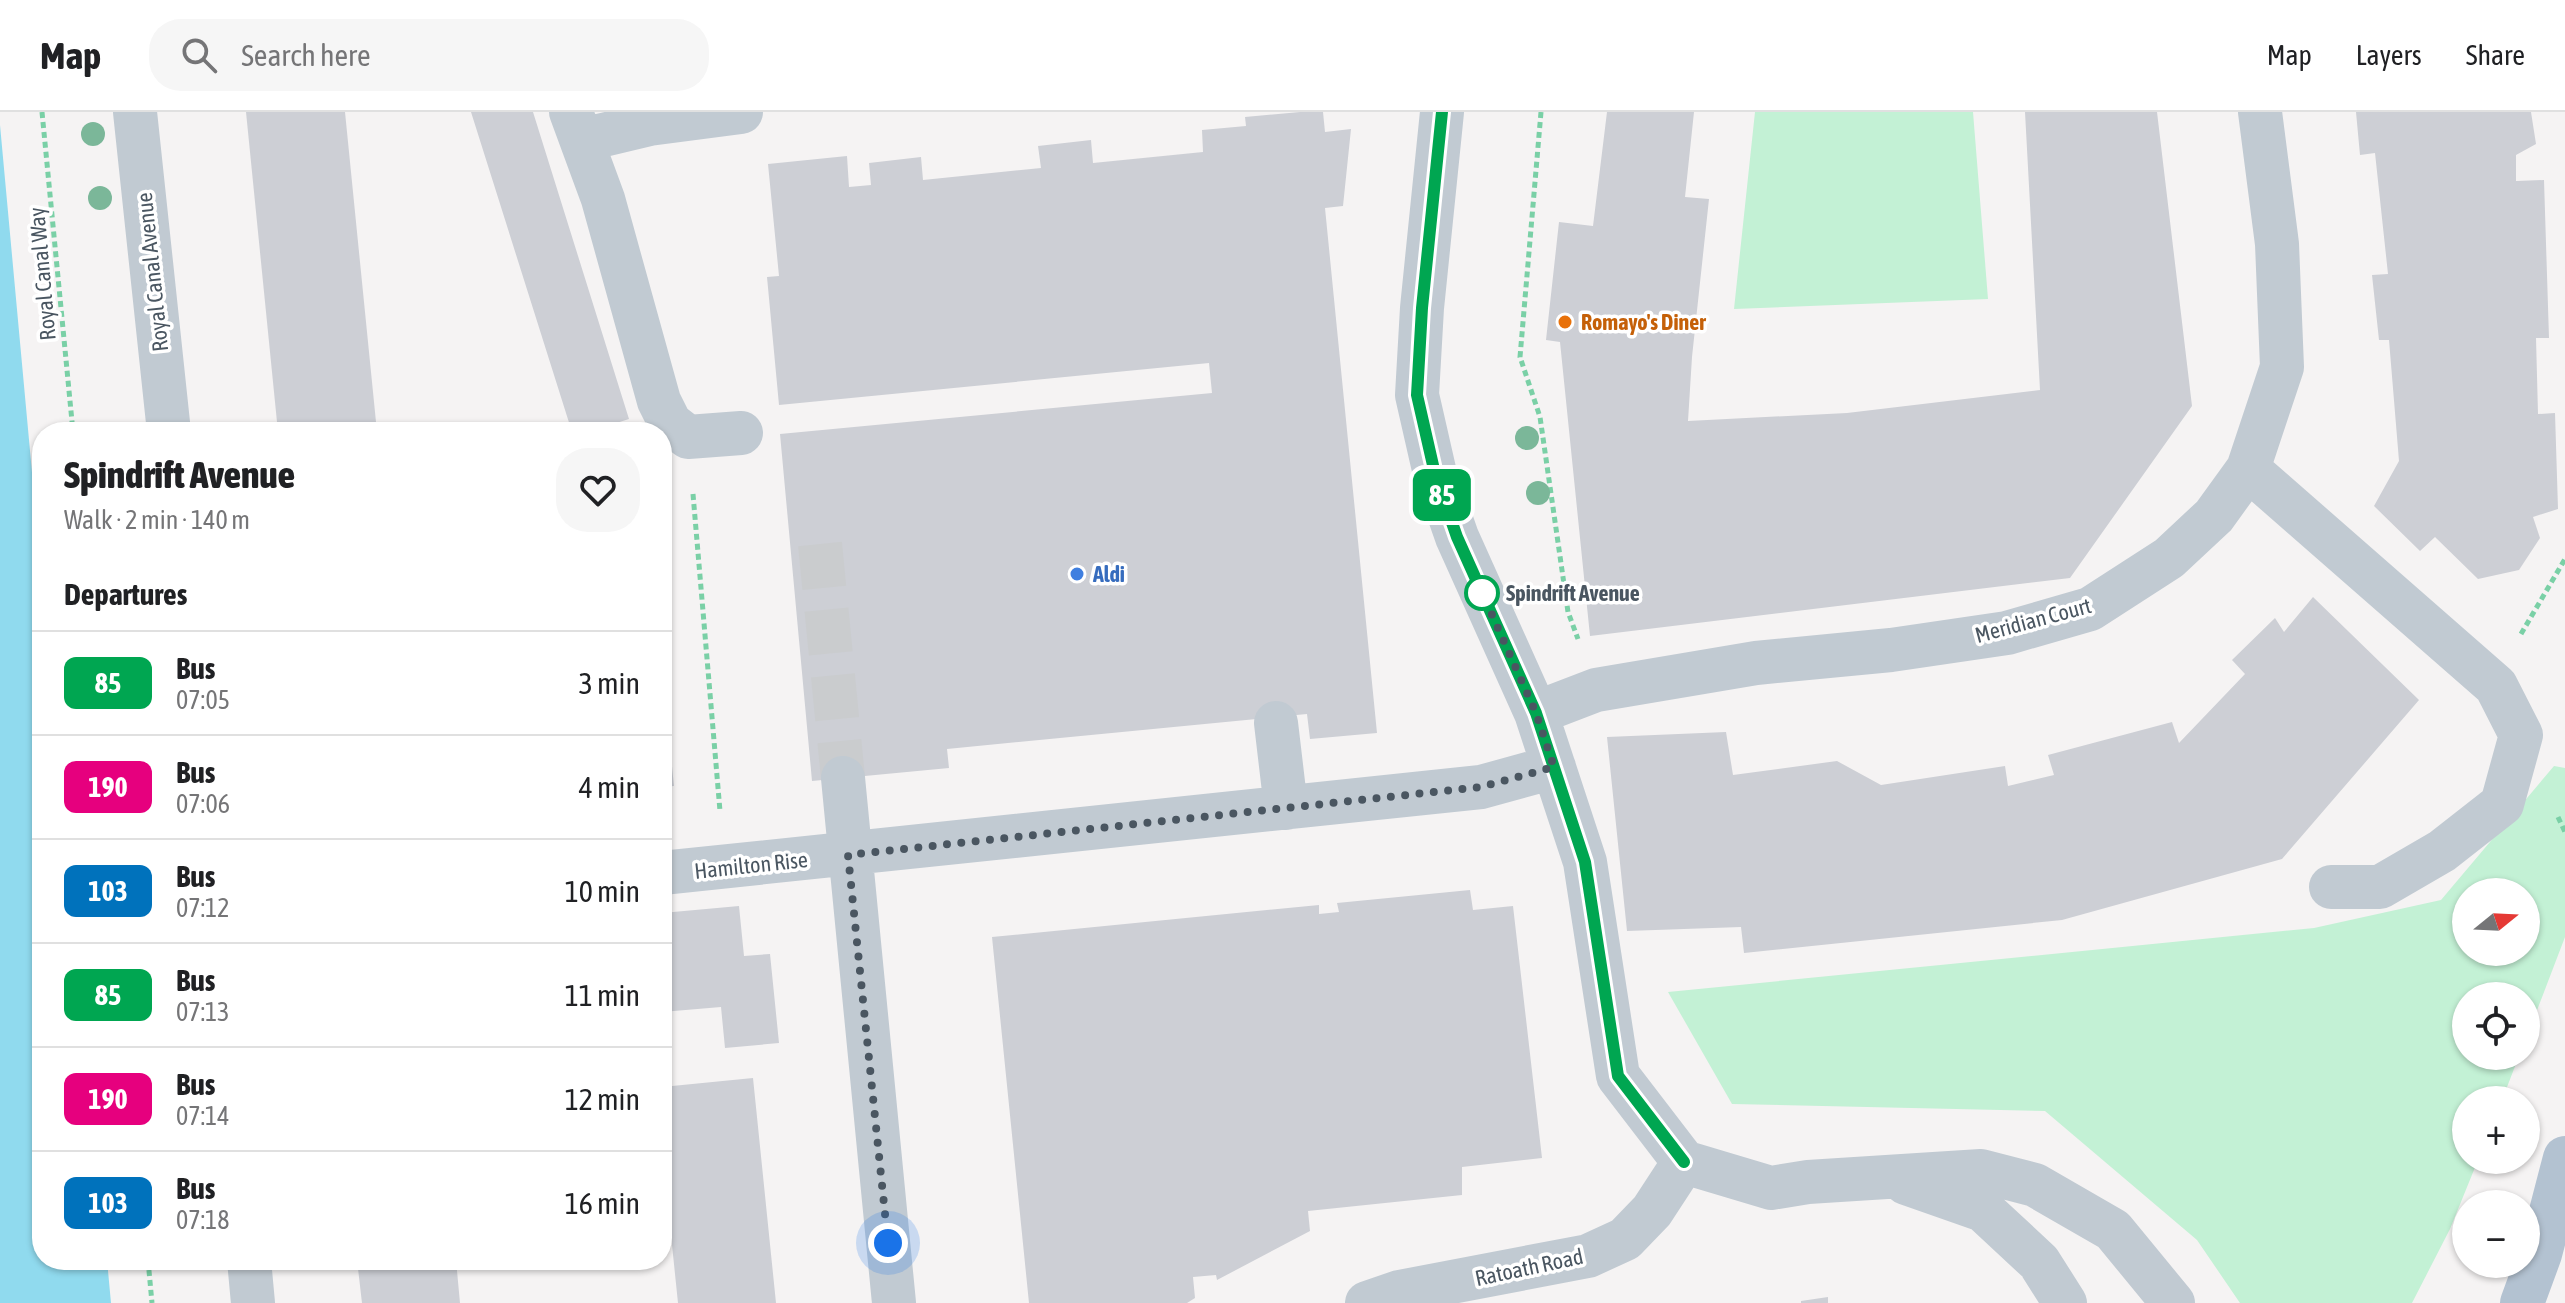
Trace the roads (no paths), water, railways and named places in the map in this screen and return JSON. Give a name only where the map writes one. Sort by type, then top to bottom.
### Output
[{"type":"main road","points":[[2522,1303],[2540,1254],[2565,1158]]},
{"type":"street","name":"Royal Canal Avenue","points":[[135,112],[168,422]]},
{"type":"street","points":[[670,422],[659,401],[603,199],[576,126],[649,124],[741,112]]},
{"type":"street","points":[[1442,112],[1422,308],[1417,395],[1435,474],[1457,537],[1536,713],[1585,862],[1618,1076],[1684,1162],[1771,1188],[1981,1171],[2035,1185],[2113,1230],[2173,1303]]},
{"type":"street","name":"Meridian Court","points":[[1536,713],[1596,690],[1756,663],[1891,650],[2007,633],[2090,609],[2169,558],[2214,516],[2248,469],[2282,367],[2277,244],[2260,112]]},
{"type":"street","points":[[672,425],[688,437],[741,433]]},
{"type":"street","points":[[2248,469],[2496,686],[2521,735],[2502,804],[2442,851],[2380,887],[2331,887]]},
{"type":"street","points":[[1276,723],[1286,808]]},
{"type":"street","name":"Hamilton Rise","points":[[672,872],[1481,787],[1554,767]]},
{"type":"street","points":[[843,778],[848,855],[894,1303]]},
{"type":"street","name":"Ratoath Road","points":[[1367,1303],[1399,1292],[1588,1256],[1625,1239],[1652,1211],[1684,1162]]},
{"type":"street","points":[[1888,1177],[1983,1210],[2039,1262],[2065,1303]]},
{"type":"street","points":[[250,1270],[253,1303]]},
{"type":"water","points":[[0,125],[32,472],[32,1270],[108,1270],[111,1303],[0,1303]]},
{"type":"tunnel","points":[[820,544],[843,778]]},
{"type":"place","name":"Romayo's Diner","points":[[1565,322]]},
{"type":"place","name":"Aldi","points":[[1077,574]]},
{"type":"place","name":"Spindrift Avenue","points":[[1482,593]]}]
